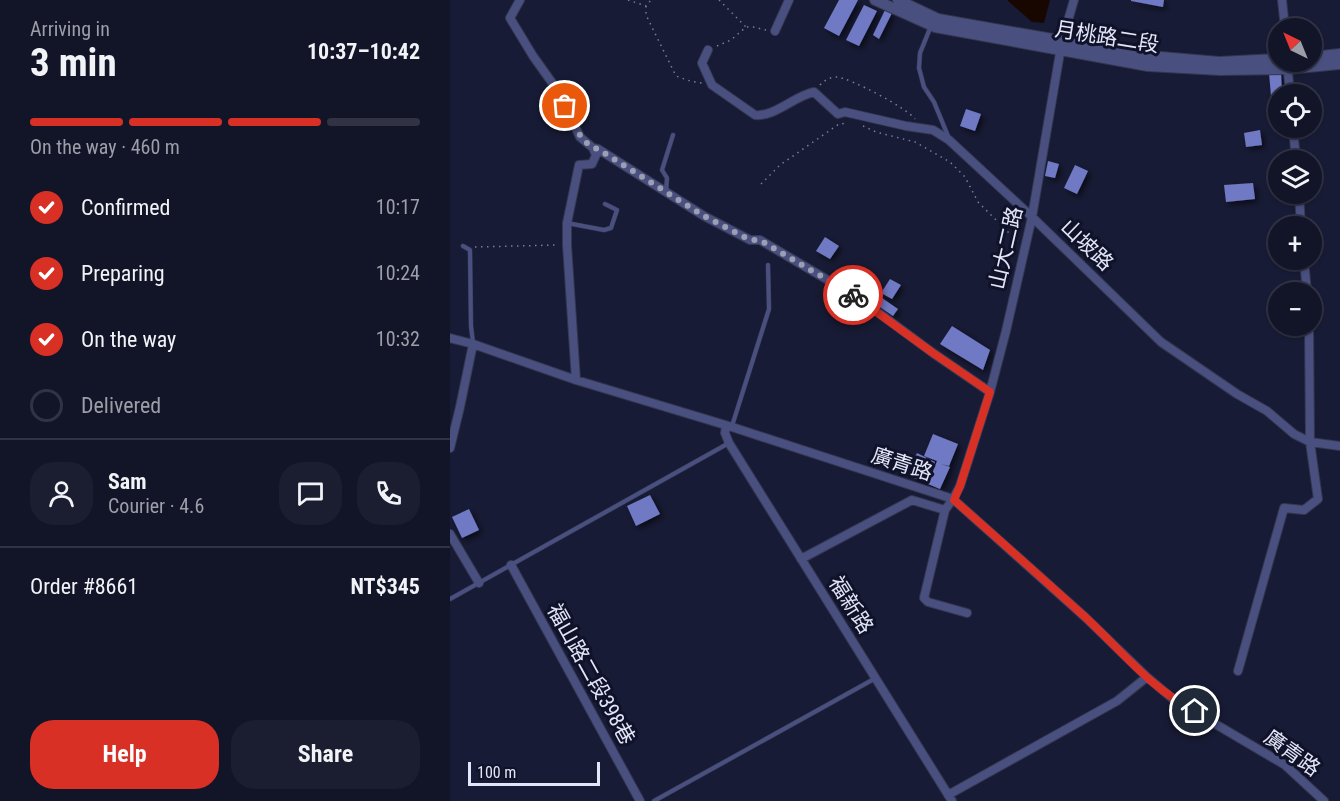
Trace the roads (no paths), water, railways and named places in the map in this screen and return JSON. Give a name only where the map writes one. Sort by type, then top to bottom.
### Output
[{"type":"street","points":[[520,0],[510,18],[558,91],[580,137],[593,148],[704,216],[750,240],[760,240],[860,299],[990,392]]},
{"type":"street","points":[[775,31],[789,0]]},
{"type":"street","name":"月桃路二段","points":[[875,0],[932,26],[1149,56],[1218,62],[1268,60]]},
{"type":"street","name":"月桃路二段","points":[[898,0],[938,19],[1148,66],[1220,70],[1268,66]]},
{"type":"street","name":"山大二路","points":[[954,500],[990,392],[1026,245],[1061,45],[1074,0]]},
{"type":"street","points":[[1282,0],[1283,18]]},
{"type":"street","name":"山坡路","points":[[708,50],[702,63],[712,85],[755,115],[764,116],[810,92],[838,114],[845,112],[858,118],[933,130],[949,140],[1161,342],[1266,411],[1294,434],[1310,442],[1340,446]]},
{"type":"street","points":[[1322,56],[1340,54]]},
{"type":"street","name":"月桃路二段","points":[[1322,64],[1340,64]]},
{"type":"street","points":[[576,380],[567,223],[579,165],[592,164],[596,155],[593,148]]},
{"type":"street","points":[[1238,671],[1284,508],[1304,510],[1318,499],[1310,442],[1309,336]]},
{"type":"street","name":"廣青路","points":[[450,338],[954,500],[1173,699],[1285,765],[1324,801]]},
{"type":"street","points":[[450,448],[473,344]]},
{"type":"street","name":"福新路","points":[[729,426],[725,433],[729,443],[950,798]]},
{"type":"street","points":[[801,559],[912,500],[945,510]]},
{"type":"street","points":[[954,500],[945,510],[924,598],[928,602],[967,613]]},
{"type":"street","points":[[450,534],[478,583]]},
{"type":"street","name":"福山路二段398巷","points":[[511,565],[640,801]]},
{"type":"street","points":[[950,798],[1117,701],[1147,677]]},
{"type":"lane","points":[[932,26],[920,53],[919,68],[924,87],[934,102],[949,140]]},
{"type":"lane","points":[[666,193],[667,178],[662,170],[673,135]]},
{"type":"lane","points":[[567,223],[604,230],[611,228],[617,210],[605,204]]},
{"type":"lane","points":[[463,246],[470,249],[473,344]]},
{"type":"lane","points":[[729,426],[769,309],[768,265]]},
{"type":"lane","points":[[450,599],[729,443]]},
{"type":"lane","points":[[654,801],[875,679]]}]
